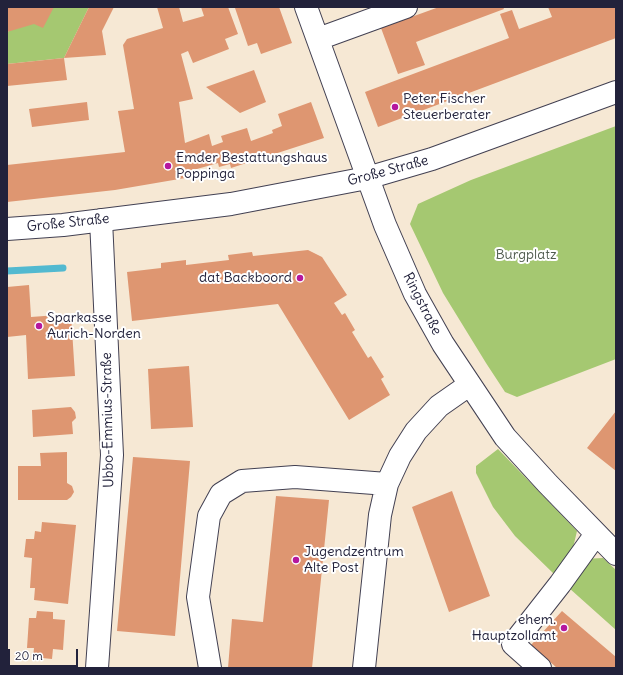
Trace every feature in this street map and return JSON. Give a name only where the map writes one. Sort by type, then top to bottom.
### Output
[{"type":"street","name":"Ringstraße","points":[[306,7],[390,238],[415,294],[443,344],[505,437],[616,554]]},
{"type":"street","points":[[318,39],[406,7]]},
{"type":"street","name":"Große Straße","points":[[7,229],[101,220],[231,204],[368,178],[432,159],[616,92]]},
{"type":"street","name":"Ubbo-Emmius-Straße","points":[[97,668],[112,455],[101,220]]},
{"type":"street","points":[[364,668],[380,515],[387,484],[400,456],[416,431],[439,406],[469,385]]},
{"type":"street","points":[[210,668],[198,597],[209,516],[221,494],[242,481],[296,477],[387,484]]},
{"type":"street","points":[[540,668],[513,644],[560,584],[596,534]]},
{"type":"green space","points":[[54,7],[89,7],[64,58],[7,64],[7,32]]},
{"type":"green space","name":"Burgplatz","points":[[616,126],[616,359],[517,397],[505,392],[486,363],[443,293],[410,224],[418,204],[471,180]]},
{"type":"green space","points":[[498,449],[577,531],[573,548],[554,574],[515,536],[493,507],[476,473],[476,466]]},
{"type":"green space","points":[[603,558],[616,570],[616,630],[569,588],[583,559]]},
{"type":"building","points":[[7,7],[54,7],[43,28],[34,24],[7,32]]},
{"type":"building","points":[[89,7],[114,7],[102,31],[106,55],[64,58]]},
{"type":"building","points":[[157,7],[179,7],[183,22],[204,16],[201,7],[228,7],[238,34],[225,39],[229,49],[193,63],[188,51],[181,54],[193,99],[179,102],[185,143],[209,134],[212,146],[223,142],[221,136],[247,128],[251,141],[273,133],[272,130],[282,126],[278,114],[311,102],[324,138],[231,168],[230,164],[219,167],[218,163],[190,171],[191,177],[115,190],[7,202],[7,165],[125,152],[118,111],[134,109],[123,45],[127,39],[163,28]]},
{"type":"building","points":[[279,7],[292,43],[261,54],[257,43],[248,46],[235,8]]},
{"type":"building","points":[[439,7],[503,7],[504,9],[416,42],[425,65],[398,74],[381,28]]},
{"type":"building","points":[[548,7],[616,7],[616,38],[378,127],[365,92],[509,38],[500,14],[512,10],[519,29],[552,17]]},
{"type":"building","points":[[64,58],[67,80],[7,86],[7,64]]},
{"type":"building","points":[[254,70],[266,102],[240,113],[206,87]]},
{"type":"building","points":[[87,102],[89,120],[32,127],[29,109]]},
{"type":"building","points":[[308,250],[322,257],[347,295],[334,303],[342,315],[345,313],[355,330],[352,332],[368,358],[371,356],[384,377],[381,379],[390,395],[349,420],[278,304],[132,321],[127,272],[161,268],[161,263],[186,260],[186,265],[229,260],[228,255],[252,252],[253,256]]},
{"type":"building","name":"Sparkasse Aurich-Norden","points":[[29,285],[31,317],[71,314],[75,376],[28,379],[26,335],[7,337],[7,287]]},
{"type":"building","points":[[189,366],[193,427],[151,429],[148,369]]},
{"type":"building","points":[[71,407],[75,412],[76,418],[72,422],[73,434],[33,437],[32,410]]},
{"type":"building","points":[[616,411],[616,471],[587,448]]},
{"type":"building","points":[[67,452],[67,483],[72,486],[74,492],[71,497],[67,500],[18,500],[18,466],[41,466],[40,453]]},
{"type":"building","points":[[133,457],[190,461],[175,636],[117,631]]},
{"type":"building","points":[[452,491],[490,596],[449,612],[412,507]]},
{"type":"building","name":"Jugendzentrum Alte Post","points":[[276,496],[329,500],[312,668],[228,668],[232,619],[263,622]]},
{"type":"building","points":[[42,522],[76,525],[68,604],[34,600],[35,588],[30,588],[32,558],[24,557],[26,539],[34,539],[35,531],[41,532]]},
{"type":"building","points":[[37,611],[53,612],[53,619],[65,620],[63,650],[53,649],[52,659],[33,657],[34,648],[27,648],[29,618],[36,618]]},
{"type":"building","name":"ehem. Hauptzollamt","points":[[562,611],[616,657],[616,668],[557,668],[531,645]]},
{"type":"waterway","points":[[7,271],[63,268]]},
{"type":"place","name":"Peter Fischer Steuerberater","points":[[395,107]]},
{"type":"place","name":"Emder Bestattungshaus Poppinga","points":[[168,166]]},
{"type":"place","name":"dat Backboord","points":[[300,278]]},
{"type":"place","name":"Sparkasse Aurich-Norden","points":[[39,326]]},
{"type":"place","name":"Jugendzentrum Alte Post","points":[[296,560]]},
{"type":"place","name":"ehem. Hauptzollamt","points":[[564,628]]}]
